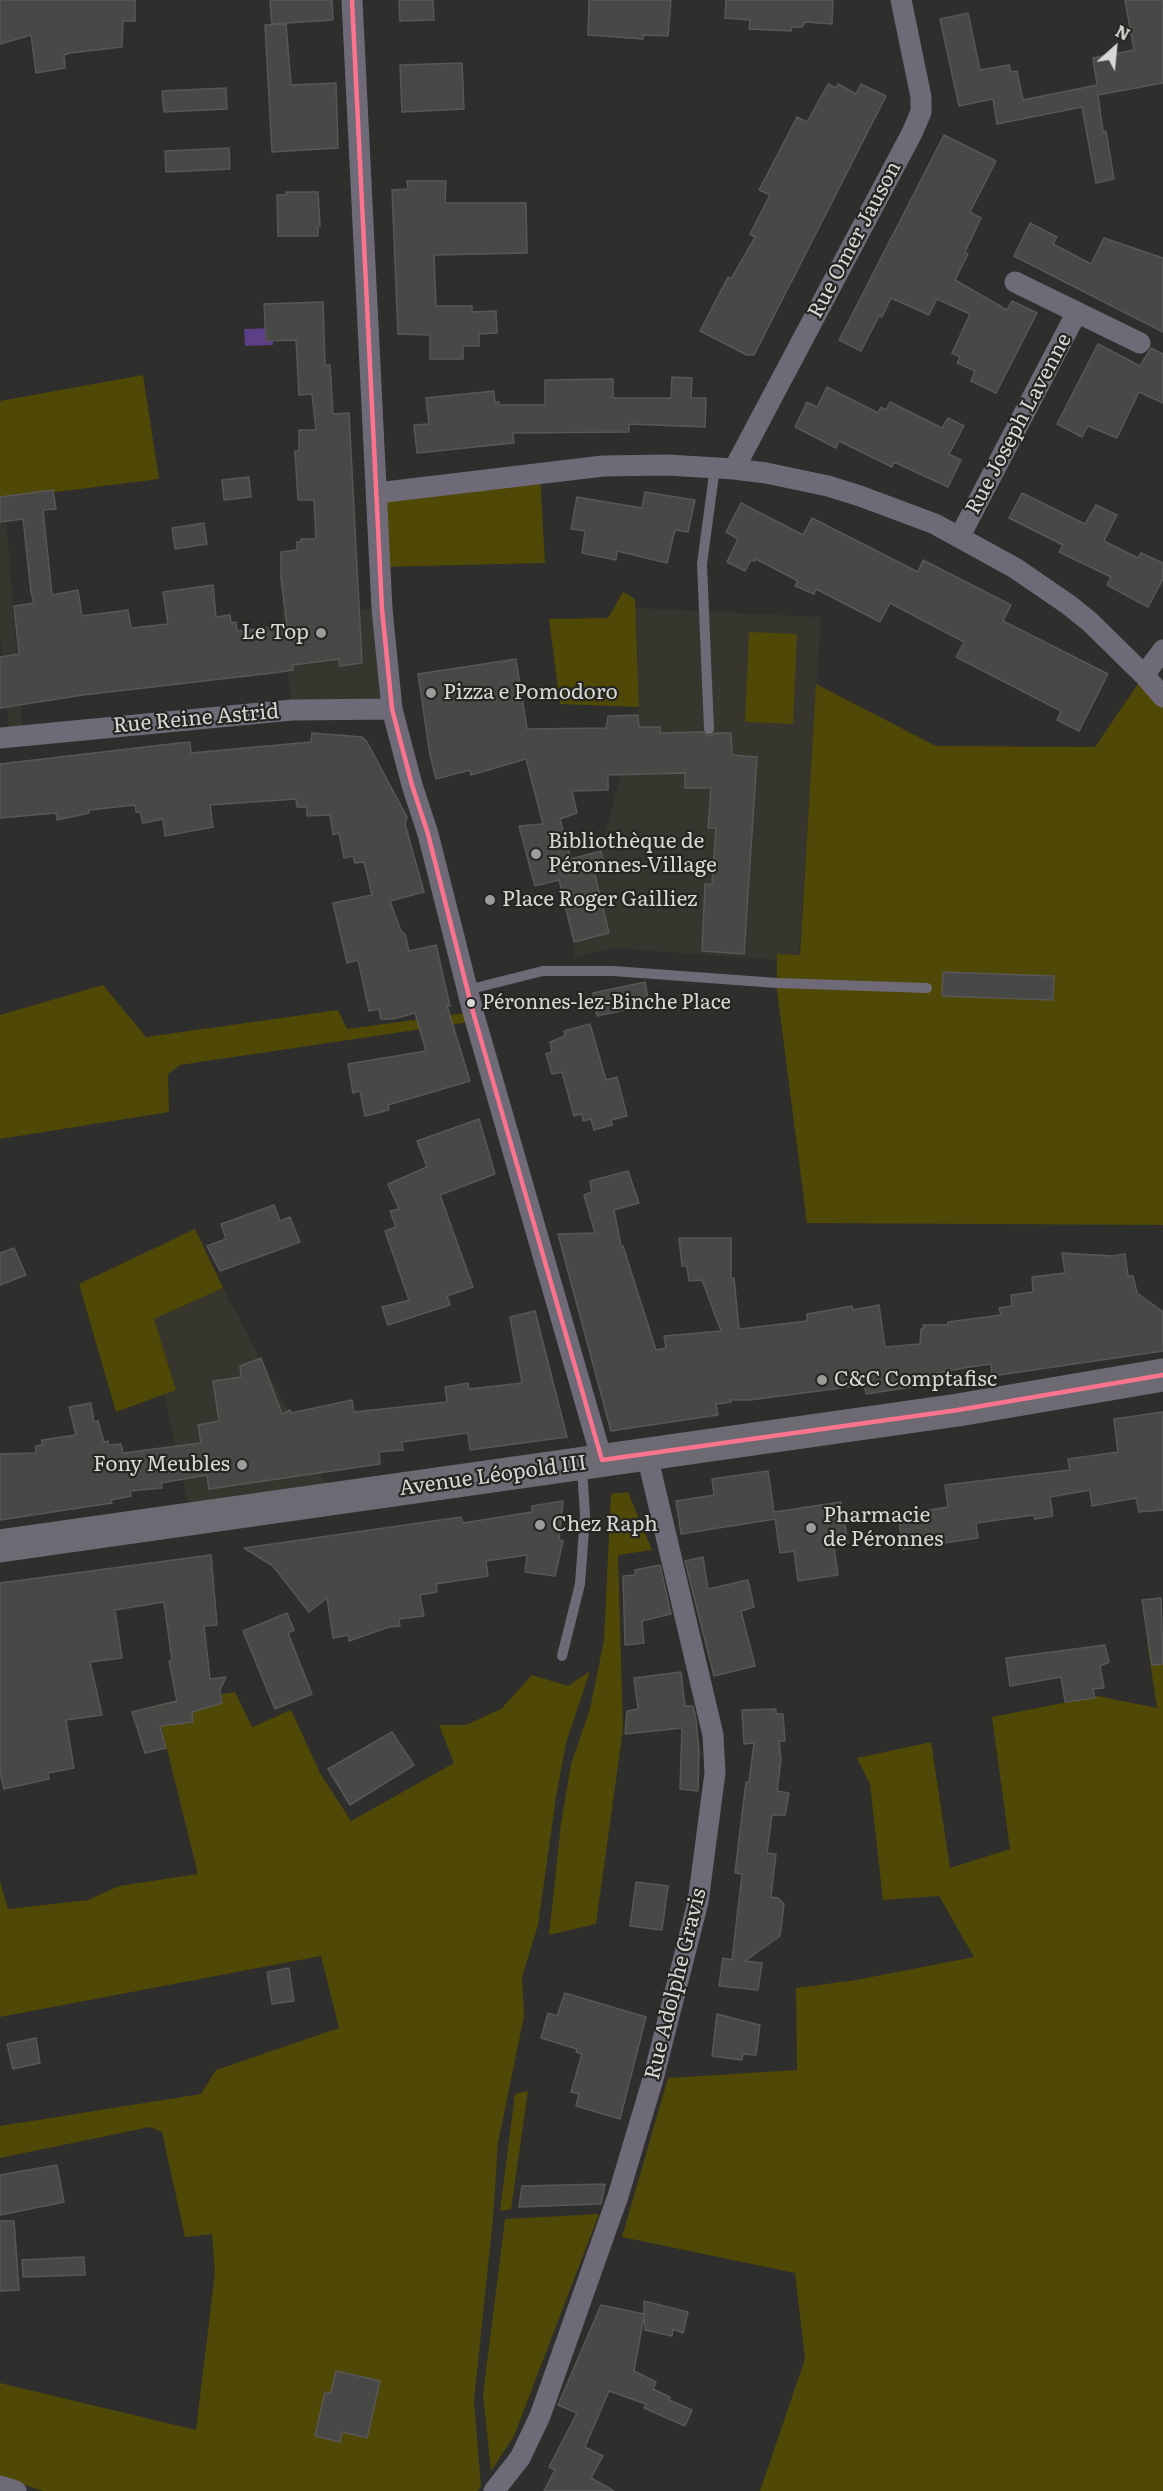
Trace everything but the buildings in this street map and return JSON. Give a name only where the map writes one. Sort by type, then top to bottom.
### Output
[{"type":"main road","name":"Avenue Léopold III","points":[[0,1546],[958,1410],[1163,1375]]},
{"type":"street","points":[[352,0],[382,609],[392,709],[412,785],[428,834],[592,1462]]},
{"type":"street","name":"Rue Omer Jauson","points":[[724,468],[912,133],[921,112],[921,97],[901,0]]},
{"type":"street","name":"Rue Joseph Lavenne","points":[[1015,282],[1140,343]]},
{"type":"street","name":"Rue Joseph Lavenne","points":[[960,536],[1077,312]]},
{"type":"street","points":[[377,493],[603,466],[724,468],[795,479],[860,496],[910,514],[960,536],[1015,568],[1069,605],[1144,675],[1163,697]]},
{"type":"street","points":[[1144,675],[1163,650]]},
{"type":"street","name":"Rue Reine Astrid","points":[[0,738],[292,710],[392,709]]},
{"type":"street","name":"Rue Adolphe Gravis","points":[[494,2491],[520,2458],[540,2416],[618,2196],[653,2079],[698,1902],[715,1773],[713,1734],[647,1455]]},
{"type":"street","points":[[0,2486],[16,2491]]},
{"type":"lane","points":[[709,729],[702,564],[724,468]]},
{"type":"lane","points":[[467,990],[543,971],[614,972],[777,983],[927,988]]},
{"type":"lane","points":[[562,1656],[579,1584],[592,1462]]},
{"type":"shaded area","points":[[272,328],[273,345],[245,346],[244,329]]},
{"type":"shaded area","points":[[143,375],[159,479],[0,499],[0,401]]},
{"type":"shaded area","points":[[540,473],[545,563],[381,567],[377,493]]},
{"type":"shaded area","points":[[5,503],[23,735],[10,736],[0,634],[0,504]]},
{"type":"shaded area","points":[[623,592],[635,599],[639,707],[560,704],[549,619],[608,618]]},
{"type":"shaded area","points":[[636,608],[821,617],[799,955],[777,954],[777,960],[614,948],[575,957],[574,950],[639,707]]},
{"type":"shaded area","points":[[382,609],[392,709],[292,710],[282,613]]},
{"type":"shaded area","points":[[749,632],[797,634],[793,724],[745,722]]},
{"type":"shaded area","points":[[1144,675],[1163,697],[1163,1225],[807,1223],[777,991],[777,954],[800,955],[816,684],[936,746],[1095,747]]},
{"type":"shaded area","points":[[103,985],[146,1037],[338,1010],[347,1029],[473,1012],[476,1021],[180,1065],[168,1074],[169,1112],[0,1139],[0,1015]]},
{"type":"shaded area","points":[[195,1229],[223,1288],[154,1319],[176,1390],[116,1412],[79,1284]]},
{"type":"shaded area","points":[[223,1288],[336,1501],[192,1522],[164,1394],[176,1390],[154,1319]]},
{"type":"shaded area","points":[[628,1492],[652,1550],[618,1555],[623,1729],[596,1924],[549,1935],[561,1824],[571,1764],[590,1709],[604,1640],[611,1494]]},
{"type":"shaded area","points":[[1147,1641],[1163,1641],[1163,2491],[760,2491],[805,2359],[795,2273],[622,2237],[668,2078],[797,2070],[796,1988],[856,1980],[974,1957],[939,1896],[883,1900],[870,1784],[857,1758],[931,1742],[950,1868],[1010,1849],[992,1717],[1098,1696],[1157,1708]]},
{"type":"shaded area","points":[[590,1671],[566,1743],[538,1925],[522,1977],[524,2016],[498,2143],[493,2219],[474,2400],[481,2487],[477,2491],[43,2491],[2,2478],[0,2476],[0,2383],[196,2430],[215,2272],[212,2234],[185,2237],[162,2132],[150,2127],[0,2158],[0,2126],[201,2094],[216,2070],[339,2028],[321,1956],[0,2017],[0,1881],[8,1909],[88,1900],[119,1886],[198,1874],[156,1705],[235,1692],[252,1727],[291,1710],[320,1773],[351,1821],[454,1763],[439,1725],[466,1725],[501,1709],[532,1675],[568,1686]]},
{"type":"shaded area","points":[[528,2091],[511,2209],[500,2211],[515,2094]]},
{"type":"shaded area","points":[[599,2214],[514,2436],[491,2471],[483,2394],[505,2219]]},
{"type":"transit line","points":[[352,0],[382,609],[392,709],[412,785],[428,834],[473,1012],[602,1460]]},
{"type":"transit line","points":[[602,1460],[958,1410],[1163,1375]]},
{"type":"place","name":"Le Top","points":[[321,633]]},
{"type":"place","name":"Pizza e Pomodoro","points":[[431,693]]},
{"type":"place","name":"Bibliothèque de Péronnes-Village","points":[[536,854]]},
{"type":"place","name":"Place Roger Gailliez","points":[[490,900]]},
{"type":"place","name":"Péronnes-lez-Binche Place","points":[[471,1003]]},
{"type":"place","name":"C&C Comptafisc","points":[[822,1380]]},
{"type":"place","name":"Fony Meubles","points":[[242,1465]]},
{"type":"place","name":"Chez Raph","points":[[540,1525]]},
{"type":"place","name":"Pharmacie de Péronnes","points":[[811,1528]]}]
